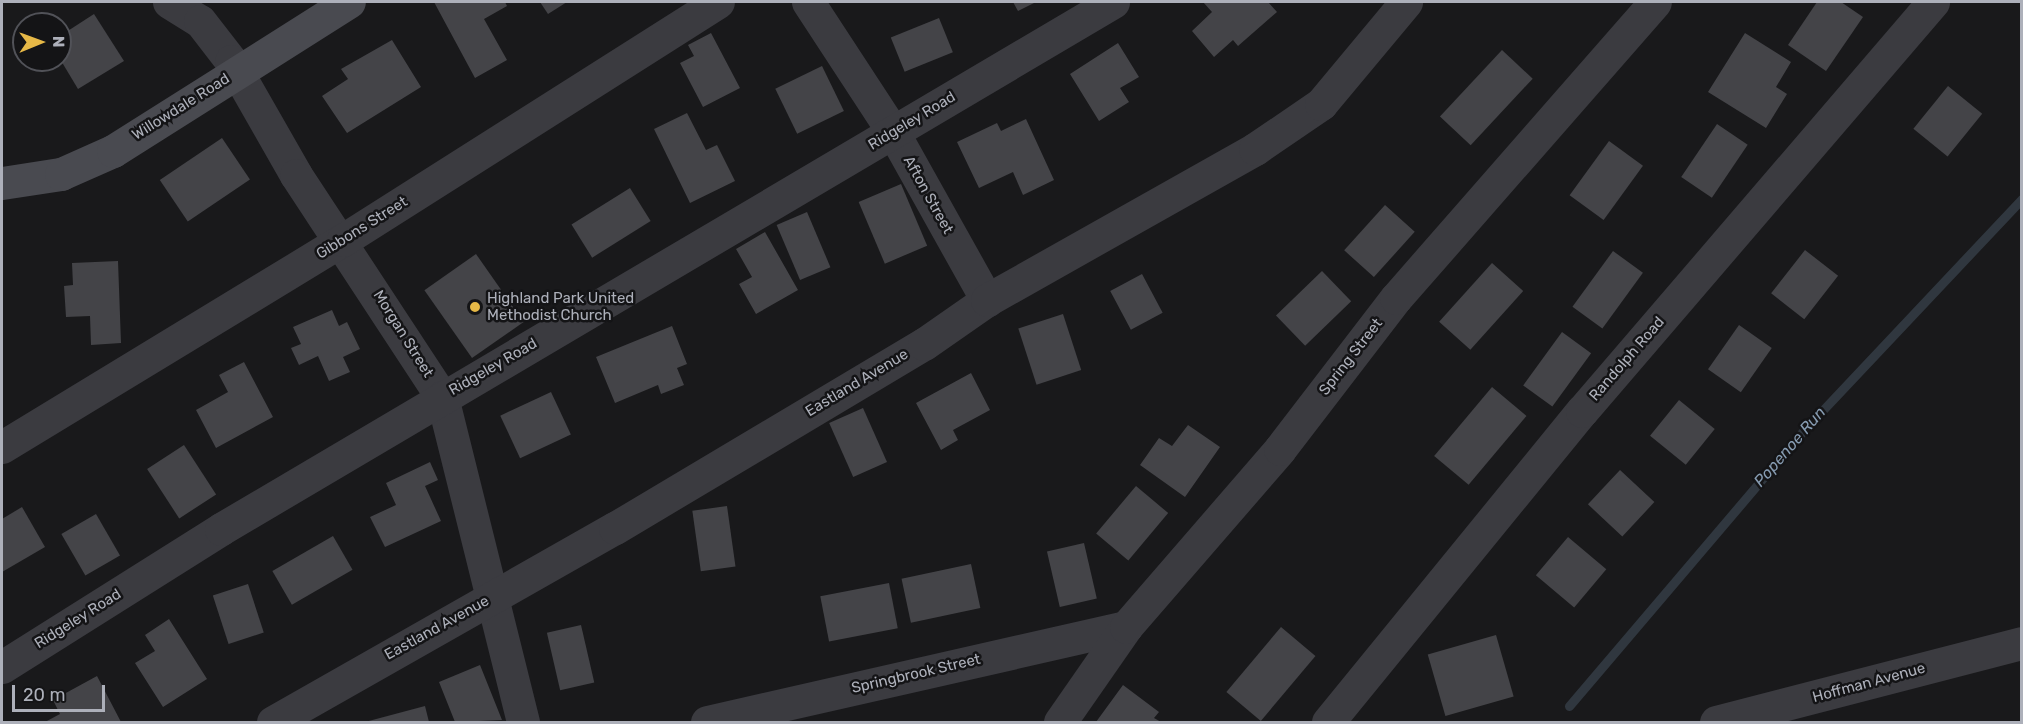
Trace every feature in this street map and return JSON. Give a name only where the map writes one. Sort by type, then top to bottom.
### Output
[{"type":"street","name":"Morgan Street","points":[[169,2],[200,21],[238,72],[296,175],[343,240],[442,397],[495,597],[523,723]]},
{"type":"street","name":"Willowdale Road","points":[[2,183],[61,174],[113,150],[349,2]]},
{"type":"street","name":"Gibbons Street","points":[[2,447],[343,240],[718,2]]},
{"type":"street","name":"Afton Street","points":[[808,2],[893,132],[987,300]]},
{"type":"street","name":"Ridgeley Road","points":[[2,667],[442,397],[1113,2]]},
{"type":"street","name":"Eastland Avenue","points":[[273,723],[495,597],[924,344],[987,300],[1255,149],[1321,104],[1406,2]]},
{"type":"street","name":"Spring Street","points":[[1060,723],[1126,627],[1280,449],[1396,298],[1654,2]]},
{"type":"street","name":"Randolph Road","points":[[1328,723],[1559,439],[1933,2]]},
{"type":"street","name":"Springbrook Street","points":[[707,723],[1126,627]]},
{"type":"street","name":"Hoffman Avenue","points":[[1716,723],[2022,644]]},
{"type":"building","points":[[434,2],[505,2],[507,6],[484,19],[507,60],[475,78]]},
{"type":"building","points":[[540,2],[567,2],[548,14]]},
{"type":"building","points":[[1013,2],[1036,2],[1018,11]]},
{"type":"building","points":[[1203,2],[1268,2],[1277,12],[1238,46],[1233,40],[1214,57],[1192,31],[1212,12]]},
{"type":"building","points":[[1817,2],[1841,2],[1863,17],[1826,71],[1788,45]]},
{"type":"building","points":[[94,14],[124,61],[78,89],[68,72],[72,72],[72,28]]},
{"type":"building","points":[[939,18],[953,52],[905,72],[891,37]]},
{"type":"building","points":[[711,33],[740,88],[703,107],[680,63],[694,56],[688,45]]},
{"type":"building","points":[[1745,33],[1791,62],[1776,87],[1787,94],[1766,128],[1708,92]]},
{"type":"building","points":[[392,40],[421,87],[347,133],[322,96],[348,79],[341,69]]},
{"type":"building","points":[[1118,43],[1139,77],[1120,88],[1129,102],[1099,121],[1070,74]]},
{"type":"building","points":[[1502,50],[1533,79],[1471,145],[1440,117]]},
{"type":"building","points":[[822,66],[844,111],[797,134],[775,89]]},
{"type":"building","points":[[1948,86],[1982,114],[1948,156],[1913,129]]},
{"type":"building","points":[[687,113],[706,150],[717,145],[735,181],[690,203],[654,129]]},
{"type":"building","points":[[1026,119],[1054,180],[1023,195],[1013,172],[979,188],[957,142],[997,123],[1001,131]]},
{"type":"building","points":[[1717,124],[1748,145],[1712,198],[1681,177]]},
{"type":"building","points":[[222,138],[250,179],[188,221],[160,180]]},
{"type":"building","points":[[1609,141],[1643,166],[1604,220],[1570,195]]},
{"type":"building","points":[[901,184],[927,246],[885,264],[859,202]]},
{"type":"building","points":[[630,188],[651,221],[592,258],[571,225]]},
{"type":"building","points":[[1385,205],[1415,232],[1374,277],[1344,250]]},
{"type":"building","points":[[807,212],[830,267],[800,280],[777,225]]},
{"type":"building","points":[[765,232],[798,290],[756,314],[739,284],[752,277],[736,249]]},
{"type":"building","points":[[1805,250],[1838,276],[1804,319],[1771,293]]},
{"type":"building","points":[[1613,251],[1643,273],[1602,329],[1572,307]]},
{"type":"building","name":"Highland Park United Methodist Church","points":[[476,254],[524,322],[472,358],[424,290]]},
{"type":"building","points":[[118,261],[121,343],[91,345],[90,316],[66,317],[64,286],[73,285],[72,263]]},
{"type":"building","points":[[1492,263],[1523,291],[1470,350],[1439,322]]},
{"type":"building","points":[[1322,271],[1351,301],[1305,346],[1276,315]]},
{"type":"building","points":[[1142,274],[1163,313],[1131,330],[1110,291]]},
{"type":"building","points":[[332,310],[339,326],[347,322],[360,349],[343,357],[350,372],[329,381],[318,356],[299,365],[291,348],[301,344],[293,327]]},
{"type":"building","points":[[1063,314],[1081,370],[1037,385],[1018,329]]},
{"type":"building","points":[[1739,325],[1772,348],[1741,392],[1708,369]]},
{"type":"building","points":[[672,326],[687,364],[677,368],[684,385],[661,394],[658,385],[615,403],[596,357]]},
{"type":"building","points":[[1562,332],[1591,353],[1552,407],[1523,385]]},
{"type":"building","points":[[244,362],[273,417],[216,448],[196,410],[228,392],[219,375]]},
{"type":"building","points":[[971,373],[990,410],[953,430],[958,440],[941,450],[916,403]]},
{"type":"building","points":[[1492,387],[1526,416],[1469,485],[1434,456]]},
{"type":"building","points":[[551,392],[571,435],[520,458],[500,416]]},
{"type":"building","points":[[1679,400],[1715,429],[1686,465],[1650,436]]},
{"type":"building","points":[[863,408],[887,462],[853,477],[829,423]]},
{"type":"building","points":[[1188,425],[1220,447],[1185,497],[1140,465],[1159,438],[1172,446]]},
{"type":"building","points":[[184,445],[216,494],[179,518],[147,469]]},
{"type":"building","points":[[430,462],[438,480],[425,486],[441,521],[385,547],[370,517],[396,505],[386,483]]},
{"type":"building","points":[[1620,470],[1654,502],[1622,536],[1588,504]]},
{"type":"building","points":[[1136,486],[1168,513],[1128,560],[1096,533]]},
{"type":"building","points":[[727,506],[735,566],[701,571],[692,511]]},
{"type":"building","points":[[22,507],[45,547],[2,572],[2,519]]},
{"type":"building","points":[[96,514],[120,556],[85,576],[61,534]]},
{"type":"building","points":[[333,536],[352,570],[292,605],[272,571]]},
{"type":"building","points":[[1568,537],[1606,569],[1574,607],[1536,575]]},
{"type":"building","points":[[1084,543],[1097,599],[1060,607],[1047,552]]},
{"type":"building","points":[[971,564],[980,608],[911,623],[902,579]]},
{"type":"building","points":[[889,583],[898,628],[829,642],[820,596]]},
{"type":"building","points":[[248,584],[264,633],[229,644],[213,595]]},
{"type":"building","points":[[169,619],[207,679],[163,707],[135,663],[155,651],[145,635]]},
{"type":"building","points":[[581,625],[594,682],[560,690],[547,633]]},
{"type":"building","points":[[1281,627],[1315,656],[1261,721],[1226,692]]},
{"type":"building","points":[[1496,635],[1514,697],[1445,716],[1428,655]]},
{"type":"building","points":[[480,665],[502,720],[455,722],[439,682]]},
{"type":"building","points":[[97,676],[121,722],[45,722],[60,714],[53,700]]},
{"type":"building","points":[[1123,685],[1159,712],[1154,718],[1161,722],[1096,722]]},
{"type":"building","points":[[425,706],[429,722],[365,722]]},
{"type":"waterway","name":"Popenoe Run","points":[[1569,706],[1804,430],[2022,199]]},
{"type":"place","name":"Highland Park United Methodist Church","points":[[475,307]]}]
